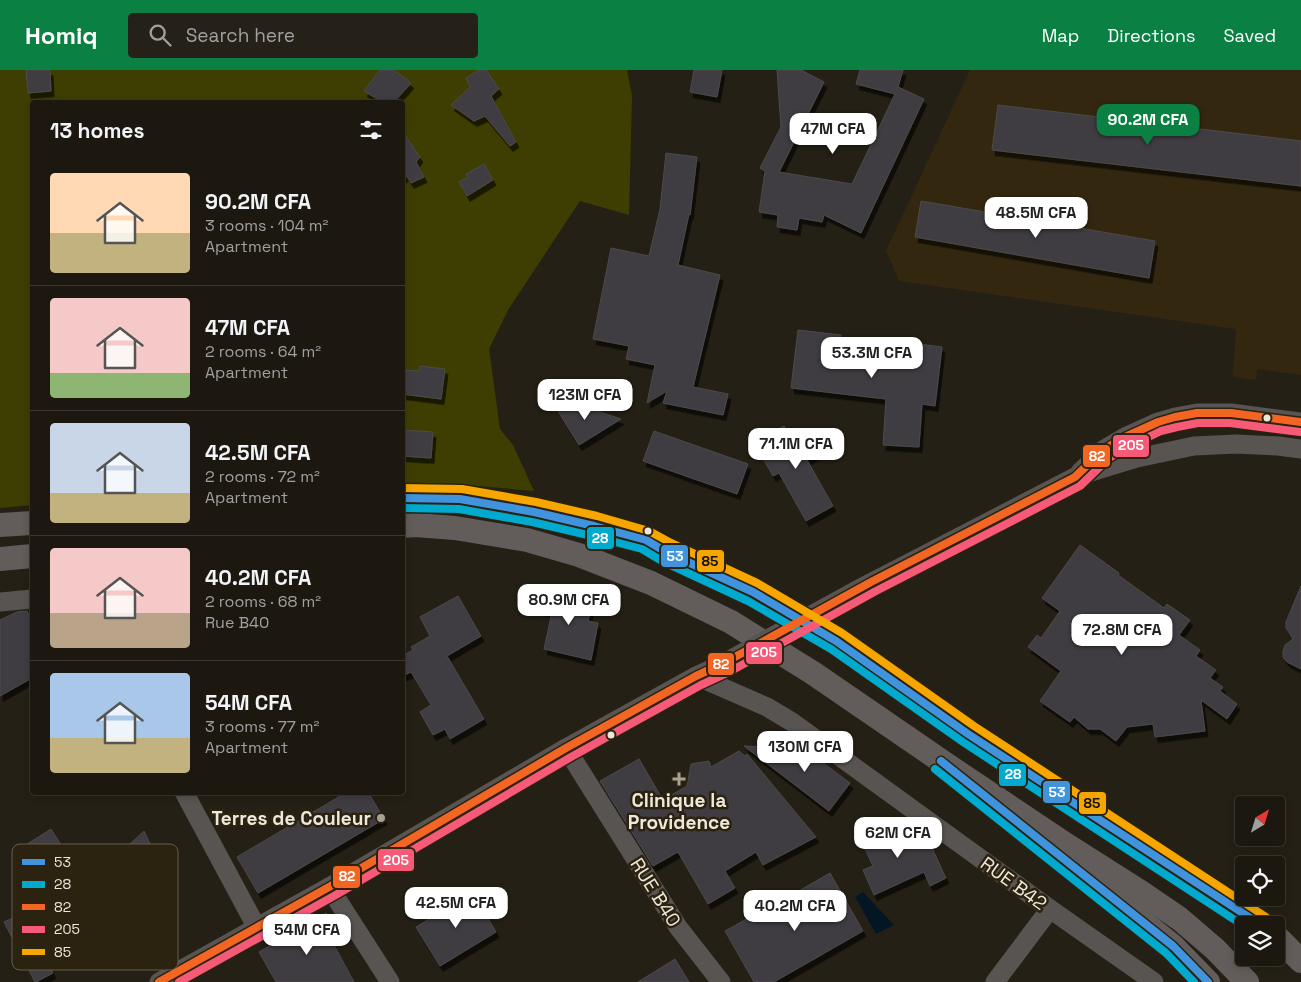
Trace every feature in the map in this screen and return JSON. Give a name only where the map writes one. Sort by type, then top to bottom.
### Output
[{"type":"main road","points":[[405,498],[460,499],[543,514],[646,540],[666,552],[753,592],[836,641],[968,734],[1247,916]]},
{"type":"main road","points":[[0,525],[30,523]]},
{"type":"main road","points":[[405,526],[455,528],[527,540],[579,555],[651,583],[731,622],[813,672],[947,765],[1180,919],[1208,943],[1247,982]]},
{"type":"main road","points":[[0,559],[30,556]]},
{"type":"main road","points":[[947,765],[1173,946],[1208,982]]},
{"type":"main road","points":[[1142,893],[1164,861]]},
{"type":"main road","points":[[1285,942],[1301,952]]},
{"type":"main road","points":[[1285,945],[1301,961]]},
{"type":"street","points":[[1075,477],[1103,450],[1125,437],[1158,422],[1175,417],[1197,413],[1231,413],[1301,422]]},
{"type":"street","points":[[159,982],[329,887],[566,748],[696,676],[724,663],[871,582],[1075,477],[1136,458],[1194,446],[1236,444],[1301,449]]},
{"type":"street","points":[[0,602],[30,599]]},
{"type":"street","name":"RUE B42","points":[[696,676],[767,707],[792,722],[1154,982]]},
{"type":"street","name":"RUE B40","points":[[566,748],[678,928],[721,982]]},
{"type":"street","points":[[186,795],[256,928]]},
{"type":"street","points":[[329,887],[390,982]]},
{"type":"street","points":[[995,982],[1050,909]]},
{"type":"shaded area","points":[[0,70],[627,70],[632,96],[629,215],[580,201],[508,310],[489,349],[500,429],[513,445],[534,491],[467,485],[405,483],[405,100],[30,100],[30,505],[0,508]]},
{"type":"shaded area","points":[[970,70],[1301,70],[1301,375],[1257,369],[1256,380],[1233,377],[1236,329],[899,281],[886,251]]},
{"type":"water","points":[[863,892],[894,925],[876,934],[855,897]]},
{"type":"building","points":[[26,70],[50,70],[51,91],[28,93]]},
{"type":"building","points":[[380,70],[394,70],[411,83],[396,100],[379,100],[364,91]]},
{"type":"building","points":[[479,70],[486,70],[499,89],[491,96],[516,142],[510,146],[485,116],[474,121],[451,105],[470,87],[466,78]]},
{"type":"building","points":[[694,70],[722,70],[717,97],[690,92]]},
{"type":"building","points":[[777,70],[801,70],[824,82],[779,172],[852,184],[895,94],[856,84],[860,70],[903,70],[898,87],[924,99],[861,233],[824,215],[822,222],[799,218],[797,230],[777,227],[778,215],[759,212],[765,171],[760,168],[781,127]]},
{"type":"building","points":[[998,105],[1301,141],[1301,186],[992,150]]},
{"type":"building","points":[[405,135],[420,157],[416,162],[424,177],[411,183],[406,175]]},
{"type":"building","points":[[666,153],[697,157],[690,215],[678,265],[720,275],[693,387],[728,394],[723,415],[663,403],[667,391],[647,403],[655,365],[626,359],[629,346],[593,339],[611,248],[649,256],[660,209]]},
{"type":"building","points":[[484,164],[493,180],[467,196],[459,182],[468,177],[466,174]]},
{"type":"building","points":[[921,201],[1155,241],[1149,278],[915,237]]},
{"type":"building","points":[[798,330],[841,335],[840,346],[849,348],[910,355],[911,343],[942,347],[935,406],[922,404],[919,447],[883,445],[886,399],[791,388]]},
{"type":"building","points":[[420,366],[445,369],[441,399],[405,394],[405,370],[419,371]]},
{"type":"building","points":[[568,401],[621,419],[579,445],[556,408]]},
{"type":"building","points":[[784,426],[789,435],[802,428],[817,454],[807,460],[833,506],[806,521],[779,473],[773,476],[757,448],[766,443],[763,437]]},
{"type":"building","points":[[405,430],[433,432],[431,458],[405,456]]},
{"type":"building","points":[[654,431],[748,464],[737,494],[643,461]]},
{"type":"building","points":[[1080,545],[1164,608],[1167,604],[1190,620],[1179,635],[1200,650],[1196,656],[1216,670],[1210,678],[1223,687],[1220,691],[1237,704],[1227,719],[1201,700],[1205,731],[1155,737],[1153,724],[1127,727],[1116,741],[1100,729],[1088,729],[1074,717],[1070,722],[1040,701],[1061,671],[1028,647],[1037,635],[1041,638],[1060,611],[1042,598]]},
{"type":"building","points":[[1301,586],[1301,669],[1287,662],[1283,657],[1283,651],[1285,645],[1293,639],[1286,628],[1286,622]]},
{"type":"building","points":[[538,592],[592,604],[588,621],[598,623],[591,660],[544,649],[552,612],[535,609]]},
{"type":"building","points":[[458,596],[481,636],[447,656],[484,719],[450,739],[445,729],[433,735],[420,712],[431,705],[411,672],[405,675],[405,654],[413,650],[411,647],[430,636],[420,617]]},
{"type":"building","points":[[27,611],[30,618],[30,679],[0,696],[0,620],[17,612]]},
{"type":"building","points":[[744,746],[805,749],[850,783],[829,811]]},
{"type":"building","points":[[739,751],[745,756],[747,754],[816,837],[763,865],[756,852],[725,871],[735,888],[708,904],[678,852],[653,866],[600,781],[639,759],[663,800],[687,786],[691,764],[709,761],[711,767]]},
{"type":"building","points":[[342,795],[370,795],[384,819],[258,893],[237,857]]},
{"type":"building","points":[[889,823],[894,834],[909,827],[917,845],[928,839],[946,878],[930,886],[924,872],[874,895],[863,870],[873,866],[859,836]]},
{"type":"building","points":[[51,829],[61,844],[27,844]]},
{"type":"building","points":[[144,831],[150,844],[130,844]]},
{"type":"building","points":[[830,873],[863,931],[774,982],[754,982],[725,931],[761,911],[768,923],[796,907],[790,896]]},
{"type":"building","points":[[473,893],[496,932],[440,966],[416,927]]},
{"type":"building","points":[[326,913],[334,927],[327,932],[354,982],[276,982],[259,952]]},
{"type":"building","points":[[12,919],[12,937],[4,922]]},
{"type":"building","points":[[675,959],[689,982],[638,982]]},
{"type":"building","points":[[29,970],[52,970],[53,973],[35,982]]},
{"type":"transit line","name":"82","points":[[159,982],[329,887],[566,748],[696,676],[724,663],[871,582],[1075,477],[1103,450],[1125,437],[1158,422],[1197,413],[1231,413],[1301,422]]},
{"type":"transit line","name":"205","points":[[179,982],[334,896],[571,757],[701,685],[729,672],[876,591],[1080,486],[1109,458],[1130,446],[1161,431],[1198,423],[1230,423],[1300,432]]},
{"type":"transit line","name":"85","points":[[405,488],[462,489],[536,502],[597,516],[649,531],[757,583],[842,633],[974,726],[1264,916]]},
{"type":"transit line","name":"53","points":[[405,498],[460,499],[534,512],[646,540],[666,552],[753,592],[836,641],[968,734],[1247,916]]},
{"type":"transit line","name":"28","points":[[405,508],[459,509],[532,522],[642,549],[662,561],[748,601],[831,649],[963,742],[1235,920]]},
{"type":"transit line","name":"53","points":[[941,761],[1173,946],[1208,982]]},
{"type":"transit line","name":"28","points":[[935,769],[1166,953],[1194,982]]},
{"type":"place","name":"Clinique la Providence","points":[[679,779]]},
{"type":"place","name":"Terres de Couleur","points":[[381,818]]}]
